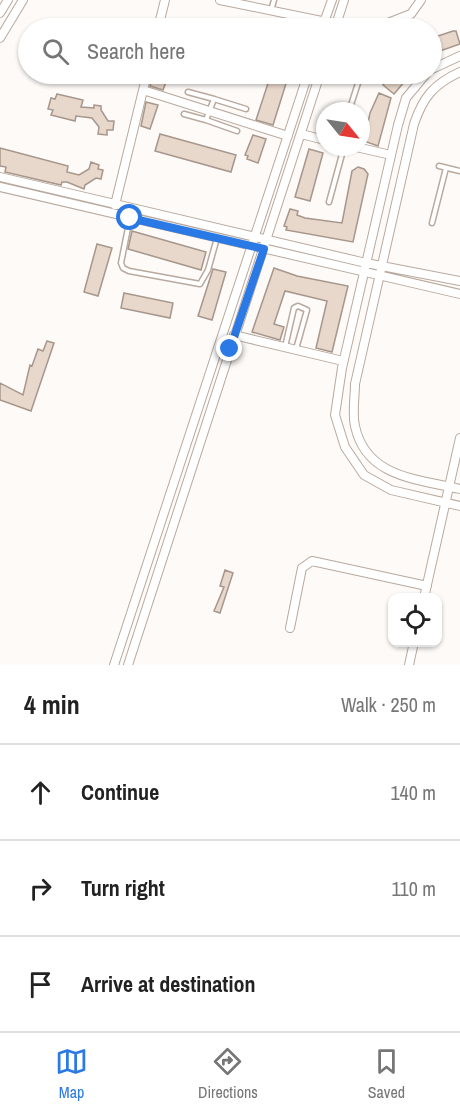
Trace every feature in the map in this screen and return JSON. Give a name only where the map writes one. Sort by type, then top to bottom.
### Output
[{"type":"street","points":[[0,13],[8,0]]},
{"type":"street","points":[[0,38],[23,0]]},
{"type":"street","points":[[160,18],[165,0]]},
{"type":"street","points":[[222,0],[295,18]]},
{"type":"street","points":[[326,18],[332,0]]},
{"type":"street","points":[[338,18],[344,0]]},
{"type":"street","points":[[401,18],[411,14],[421,0]]},
{"type":"street","points":[[442,64],[460,56]]},
{"type":"street","points":[[442,81],[460,72]]},
{"type":"street","points":[[115,205],[144,84]]},
{"type":"street","points":[[114,665],[305,84]]},
{"type":"street","points":[[128,665],[317,84]]},
{"type":"street","points":[[418,84],[406,98],[391,155],[343,361],[335,415],[345,447],[364,475],[391,490],[460,506]]},
{"type":"street","points":[[438,84],[428,92],[419,107],[356,384],[354,425],[362,445],[377,464],[391,473],[460,489]]},
{"type":"street","points":[[143,90],[288,136]]},
{"type":"street","points":[[301,134],[316,138]]},
{"type":"street","points":[[370,150],[391,155]]},
{"type":"street","points":[[0,177],[366,263],[460,281]]},
{"type":"street","points":[[0,187],[460,294]]},
{"type":"street","points":[[234,335],[343,361]]},
{"type":"street","points":[[425,593],[460,438]]},
{"type":"street","points":[[290,628],[302,568],[312,561],[427,586]]},
{"type":"street","points":[[409,665],[413,647]]},
{"type":"lane","points":[[270,11],[274,0]]},
{"type":"lane","points":[[352,102],[357,84]]},
{"type":"lane","points":[[189,92],[246,109]]},
{"type":"lane","points":[[206,120],[214,99]]},
{"type":"lane","points":[[184,114],[237,131]]},
{"type":"lane","points":[[329,202],[342,156]]},
{"type":"lane","points":[[439,166],[460,171]]},
{"type":"lane","points":[[432,223],[446,168]]},
{"type":"lane","points":[[130,218],[121,263],[129,271],[200,284],[208,270],[217,238]]},
{"type":"lane","points":[[285,347],[294,308],[298,306],[307,310],[296,350]]},
{"type":"building","points":[[456,31],[460,44],[442,50],[442,35]]},
{"type":"building","points":[[151,84],[165,84],[163,90],[150,86]]},
{"type":"building","points":[[268,84],[286,84],[273,125],[256,120]]},
{"type":"building","points":[[384,84],[402,84],[394,94]]},
{"type":"building","points":[[379,93],[391,98],[378,146],[370,143],[370,113]]},
{"type":"building","points":[[57,94],[83,100],[81,107],[101,106],[108,121],[114,121],[113,130],[107,130],[107,135],[98,134],[99,127],[92,118],[76,116],[75,121],[51,115],[53,110],[48,109],[51,98],[55,99]]},
{"type":"building","points":[[146,102],[158,105],[150,129],[141,126]]},
{"type":"building","points":[[160,134],[236,155],[231,172],[155,151]]},
{"type":"building","points":[[253,135],[266,139],[258,163],[247,159],[248,156],[245,155]]},
{"type":"building","points":[[0,148],[68,166],[67,172],[79,175],[89,169],[91,162],[99,165],[98,169],[103,170],[101,179],[96,178],[85,185],[84,189],[67,182],[62,182],[61,185],[5,172],[6,167],[0,166]]},
{"type":"building","points":[[309,149],[316,151],[316,156],[322,156],[310,201],[295,197]]},
{"type":"building","points":[[358,167],[364,169],[368,174],[353,242],[286,230],[287,227],[284,226],[290,209],[298,211],[297,215],[305,218],[342,223],[352,171]]},
{"type":"building","points":[[132,231],[206,252],[201,270],[128,249]]},
{"type":"building","points":[[97,244],[112,248],[98,296],[84,292]]},
{"type":"building","points":[[274,268],[297,276],[348,286],[332,352],[316,348],[327,301],[285,291],[274,324],[284,327],[280,340],[252,332]]},
{"type":"building","points":[[213,269],[226,272],[212,320],[198,316]]},
{"type":"building","points":[[124,293],[173,303],[170,318],[121,308]]},
{"type":"building","points":[[47,341],[54,343],[31,411],[0,400],[0,383],[23,395],[30,365],[32,366],[38,349],[43,351]]},
{"type":"building","points":[[225,570],[233,573],[220,613],[214,611],[224,587],[220,586]]},
{"type":"route","points":[[130,218],[264,249],[230,349]]}]
